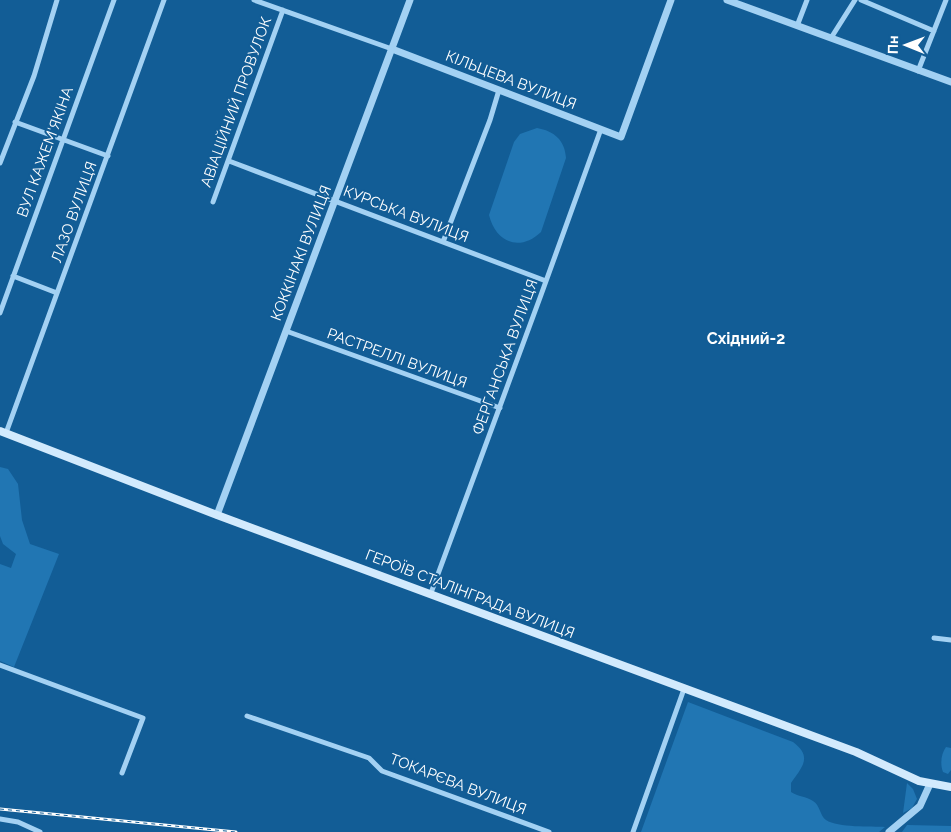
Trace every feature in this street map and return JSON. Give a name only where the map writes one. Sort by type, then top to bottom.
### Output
[{"type":"main road","name":"ГЕРОЇВ СТАЛІНГРАДА ВУЛИЦЯ","points":[[3,432],[217,515],[856,752],[919,781],[951,787]]},
{"type":"street","points":[[0,163],[34,76],[56,0]]},
{"type":"street","name":"ВУЛ КАЖЕМ'ЯКІНА","points":[[0,314],[114,0]]},
{"type":"street","name":"ЛАЗО ВУЛИЦЯ","points":[[3,432],[57,293],[164,0]]},
{"type":"street","name":"КІЛЬЦЕВА ВУЛИЦЯ","points":[[254,0],[392,49],[621,137],[671,0]]},
{"type":"street","name":"КОККІНАКІ ВУЛИЦЯ","points":[[217,515],[410,0]]},
{"type":"street","points":[[729,0],[951,82]]},
{"type":"street","points":[[797,26],[807,0]]},
{"type":"street","points":[[831,38],[855,0]]},
{"type":"street","points":[[861,0],[934,30]]},
{"type":"street","points":[[918,71],[946,0]]},
{"type":"street","name":"АВІАЦІЙНИЙ ПРОВУЛОК","points":[[213,202],[283,10]]},
{"type":"street","points":[[443,242],[490,120],[499,90]]},
{"type":"street","points":[[16,122],[108,156]]},
{"type":"street","name":"ФЕРГАНСЬКА ВУЛИЦЯ","points":[[431,593],[601,129]]},
{"type":"street","name":"КУРСЬКА ВУЛИЦЯ","points":[[229,161],[546,281]]},
{"type":"street","points":[[13,276],[57,293]]},
{"type":"street","name":"РАСТРЕЛЛІ ВУЛИЦЯ","points":[[286,331],[500,408]]},
{"type":"street","points":[[934,638],[951,640]]},
{"type":"street","points":[[0,666],[143,718],[122,773]]},
{"type":"street","points":[[633,832],[684,689]]},
{"type":"street","name":"ТОКАРЄВА ВУЛИЦЯ","points":[[246,716],[369,758],[382,771],[549,832]]},
{"type":"street","points":[[889,832],[920,806],[930,784]]},
{"type":"street","points":[[0,819],[18,822],[40,832]]},
{"type":"shaded area","points":[[537,128],[549,131],[558,137],[566,158],[541,232],[525,242],[510,242],[497,232],[492,225],[489,215],[514,142],[520,134]]},
{"type":"shaded area","points":[[0,467],[8,469],[18,484],[22,520],[30,544],[59,554],[14,667],[0,661],[0,564],[11,568],[16,554],[3,544],[0,536]]},
{"type":"shaded area","points":[[688,702],[793,742],[799,747],[803,752],[804,762],[791,783],[791,792],[810,799],[815,803],[826,820],[831,823],[846,825],[885,827],[879,832],[641,832]]},
{"type":"shaded area","points":[[946,747],[951,748],[951,770],[948,774],[943,772],[941,759]]},
{"type":"shaded area","points":[[907,783],[913,789],[917,799],[912,808],[903,813]]},
{"type":"shaded area","points":[[907,825],[951,826],[951,832],[902,832]]},
{"type":"railway","points":[[0,809],[236,832]]},
{"type":"district","name":"Східний-2","points":[[746,338]]}]
